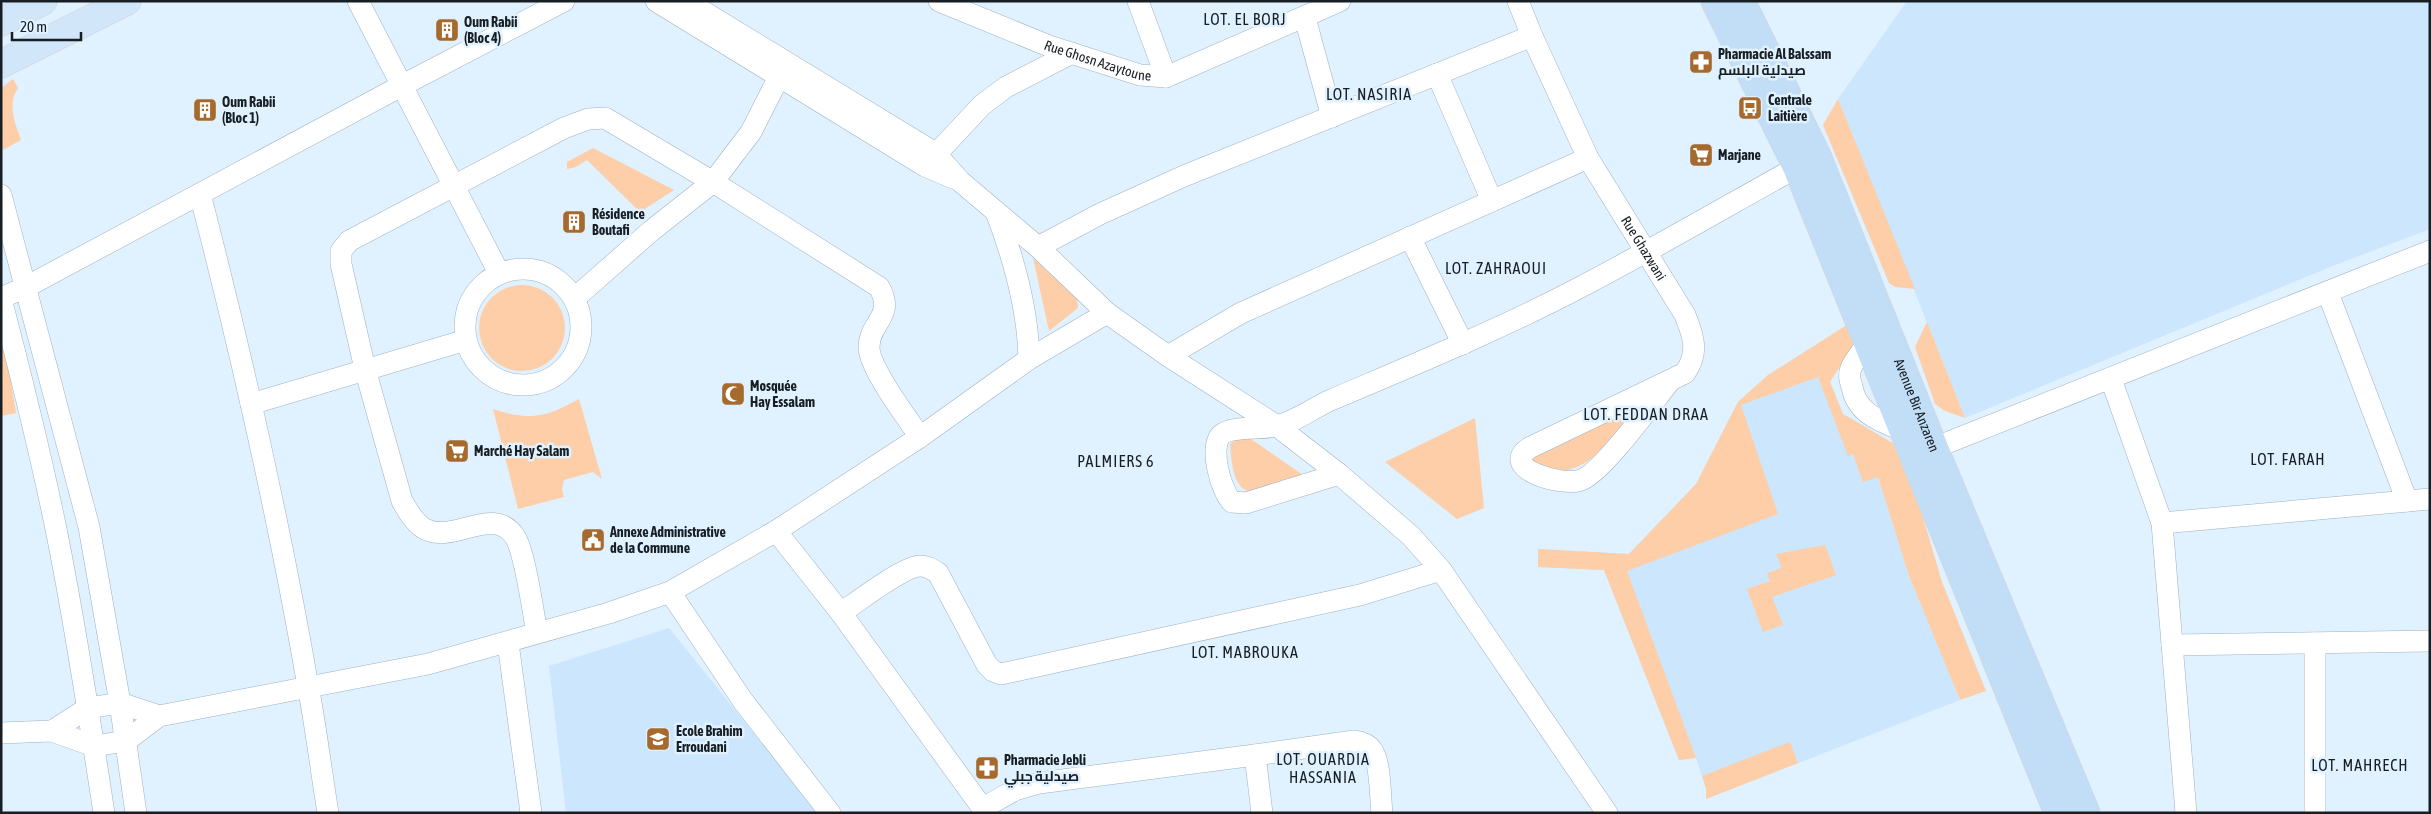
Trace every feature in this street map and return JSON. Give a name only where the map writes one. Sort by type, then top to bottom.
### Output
[{"type":"highway","name":"Avenue Bir Anzaren","points":[[1715,1],[1807,162],[1869,342],[2058,813]]},
{"type":"highway","name":"Avenue Bir Anzaren","points":[[1741,1],[1807,162],[1934,448],[2086,813]]},
{"type":"main road","points":[[1,22],[42,1]]},
{"type":"main road","points":[[1,64],[127,1]]},
{"type":"street","points":[[358,1],[499,273]]},
{"type":"street","points":[[104,813],[88,708],[56,529],[29,406],[1,299],[564,1]]},
{"type":"street","points":[[656,1],[783,69],[930,159],[995,210],[1038,247],[1107,313],[1168,356],[1278,426],[1339,474],[1411,536],[1441,570],[1607,813]]},
{"type":"street","points":[[686,1],[783,69]]},
{"type":"street","name":"Rue Ghosn Azaytoune","points":[[939,1],[965,6],[1072,53],[1140,75],[1166,77],[1305,18],[1340,1]]},
{"type":"street","points":[[1138,1],[1166,77]]},
{"type":"street","name":"Rue Ghazwani","points":[[1518,1],[1588,158],[1677,301],[1692,333],[1695,350],[1693,362],[1685,373],[1523,452],[1521,458],[1529,472],[1545,479],[1570,482],[1582,480],[1596,471],[1670,381]]},
{"type":"street","points":[[1305,18],[1332,117]]},
{"type":"street","points":[[1038,247],[1100,214],[1184,176],[1532,36]]},
{"type":"street","points":[[930,159],[982,105],[1006,87],[1072,53]]},
{"type":"street","points":[[575,298],[657,226],[712,182],[752,132],[783,69]]},
{"type":"street","points":[[1437,74],[1492,201]]},
{"type":"street","points":[[536,633],[523,562],[516,538],[507,527],[495,522],[445,532],[425,529],[413,519],[402,502],[365,369],[341,264],[341,251],[349,241],[564,128],[588,119],[605,118],[712,182],[879,287],[885,298],[884,311],[871,336],[869,349],[881,376],[920,437]]},
{"type":"street","points":[[1168,356],[1241,313],[1588,158]]},
{"type":"street","points":[[1339,474],[1246,503],[1232,502],[1225,496],[1221,484],[1217,460],[1217,442],[1222,435],[1230,430],[1278,426],[1326,402],[1463,344],[1576,290],[1807,162]]},
{"type":"street","points":[[200,194],[235,328],[251,404],[308,687],[328,813]]},
{"type":"street","points":[[1,196],[89,527],[120,703],[136,813]]},
{"type":"street","points":[[995,210],[1010,249],[1024,306],[1028,332],[1029,359]]},
{"type":"street","points":[[1410,238],[1463,344]]},
{"type":"street","points":[[1934,448],[2111,380],[2430,251]]},
{"type":"street","points":[[521,268],[544,272],[563,284],[575,298],[581,322],[580,341],[572,359],[559,373],[541,383],[522,386],[503,382],[486,372],[473,358],[466,340],[464,320],[470,300],[482,284],[499,273],[521,268]]},
{"type":"street","points":[[2328,293],[2406,501]]},
{"type":"street","points":[[1,733],[52,730],[94,746],[126,740],[159,716],[428,664],[609,613],[670,592],[776,531],[920,437],[1029,359],[1107,313]]},
{"type":"street","points":[[251,404],[466,340]]},
{"type":"street","points":[[2111,380],[2162,523],[2186,813]]},
{"type":"street","points":[[2162,523],[2430,499]]},
{"type":"street","points":[[776,531],[841,613],[985,810],[1015,790],[1039,783],[1354,741],[1364,743],[1371,749],[1376,760],[1382,813]]},
{"type":"street","points":[[841,613],[906,570],[918,566],[931,568],[938,573],[987,665],[993,671],[1001,674],[1350,597],[1441,570]]},
{"type":"street","points":[[670,592],[744,701],[830,813]]},
{"type":"street","points":[[2172,645],[2430,641]]},
{"type":"street","points":[[508,643],[531,813]]},
{"type":"street","points":[[2315,643],[2316,813]]},
{"type":"street","points":[[52,730],[88,708],[120,703],[159,716]]},
{"type":"street","points":[[1255,755],[1262,813]]},
{"type":"shaded area","name":"Centrale Laitière","points":[[1907,1],[2430,1],[2430,229],[2330,267],[1965,418],[1838,99]]},
{"type":"shaded area","points":[[13,79],[18,88],[13,100],[13,114],[21,140],[3,150],[1,145],[1,88]]},
{"type":"shaded area","points":[[1838,99],[1915,289],[1895,287],[1889,283],[1823,125]]},
{"type":"shaded area","points":[[593,148],[674,190],[640,212],[587,160],[576,167],[567,169],[567,162]]},
{"type":"shaded area","points":[[1033,258],[1077,299],[1078,308],[1049,331]]},
{"type":"shaded area","points":[[522,285],[539,288],[553,297],[562,311],[565,328],[562,345],[553,359],[539,368],[522,371],[505,368],[491,359],[482,345],[479,328],[482,311],[491,297],[505,288]]},
{"type":"shaded area","points":[[1853,321],[1855,343],[1830,382],[1843,414],[1903,449],[1942,582],[1986,691],[1960,700],[1909,576],[1878,477],[1863,482],[1853,454],[1848,456],[1818,377],[1741,405],[1778,514],[1627,571],[1696,758],[1679,760],[1604,570],[1538,567],[1538,549],[1629,554],[1696,484],[1738,402],[1768,375]]},
{"type":"shaded area","points":[[1927,322],[1965,418],[1945,411],[1935,404],[1915,347]]},
{"type":"shaded area","points":[[1,344],[8,364],[16,413],[1,416]]},
{"type":"shaded area","points":[[1837,370],[1830,382],[1843,414],[1866,427],[1878,477],[1909,576],[1960,700],[1706,799],[1706,788],[1696,758],[1679,760],[1604,570],[1538,567],[1538,549],[1629,554],[1696,484],[1738,402],[1768,375]]},
{"type":"shaded area","points":[[579,399],[602,479],[593,472],[564,480],[562,489],[564,497],[518,509],[493,409],[517,415],[537,416],[547,414]]},
{"type":"shaded area","points":[[1641,404],[1607,444],[1587,461],[1564,471],[1533,467],[1532,453],[1560,445]]},
{"type":"shaded area","points":[[1475,418],[1484,508],[1457,519],[1385,462]]},
{"type":"shaded area","points":[[1248,437],[1306,477],[1261,491],[1251,492],[1243,488],[1237,480],[1232,466],[1230,444],[1238,438]]},
{"type":"shaded area","points":[[1825,545],[1836,575],[1772,597],[1783,625],[1763,632],[1747,589],[1770,581],[1767,573],[1782,568],[1776,554]]},
{"type":"shaded area","name":"Ecole Brahim Erroudani","points":[[669,628],[818,813],[566,813],[549,666]]},
{"type":"shaded area","points":[[1790,742],[1798,763],[1706,799],[1706,788],[1702,776]]},
{"type":"place","name":"Oum Rabii (Bloc 4)","points":[[447,30]]},
{"type":"place","name":"Pharmacie Al Balssam صيدلية البلسم","points":[[1701,62]]},
{"type":"place","name":"Centrale Laitière","points":[[1750,108]]},
{"type":"place","name":"Oum Rabii (Bloc 1)","points":[[205,110]]},
{"type":"place","name":"Marjane","points":[[1701,155]]},
{"type":"place","name":"Résidence Boutafi","points":[[574,222]]},
{"type":"place","name":"Mosquée Hay Essalam","points":[[733,394]]},
{"type":"place","name":"Marché Hay Salam","points":[[457,451]]},
{"type":"place","name":"Annexe Administrative de la Commune","points":[[593,540]]},
{"type":"place","name":"Ecole Brahim Erroudani","points":[[658,739]]},
{"type":"place","name":"Pharmacie Jebli صيدلية جبلي","points":[[987,768]]},
{"type":"district","name":"LOT. EL BORJ","points":[[1245,19]]},
{"type":"district","name":"LOT. NASIRIA","points":[[1369,94]]},
{"type":"district","name":"LOT. ZAHRAOUI","points":[[1496,268]]},
{"type":"district","name":"LOT. FEDDAN DRAA","points":[[1646,414]]},
{"type":"district","name":"LOT. FARAH","points":[[2288,459]]},
{"type":"district","name":"PALMIERS 6","points":[[1116,461]]},
{"type":"district","name":"LOT. MABROUKA","points":[[1245,652]]},
{"type":"district","name":"LOT. MAHRECH","points":[[2360,765]]},
{"type":"district","name":"LOT. OUARDIA HASSANIA","points":[[1323,768]]}]
